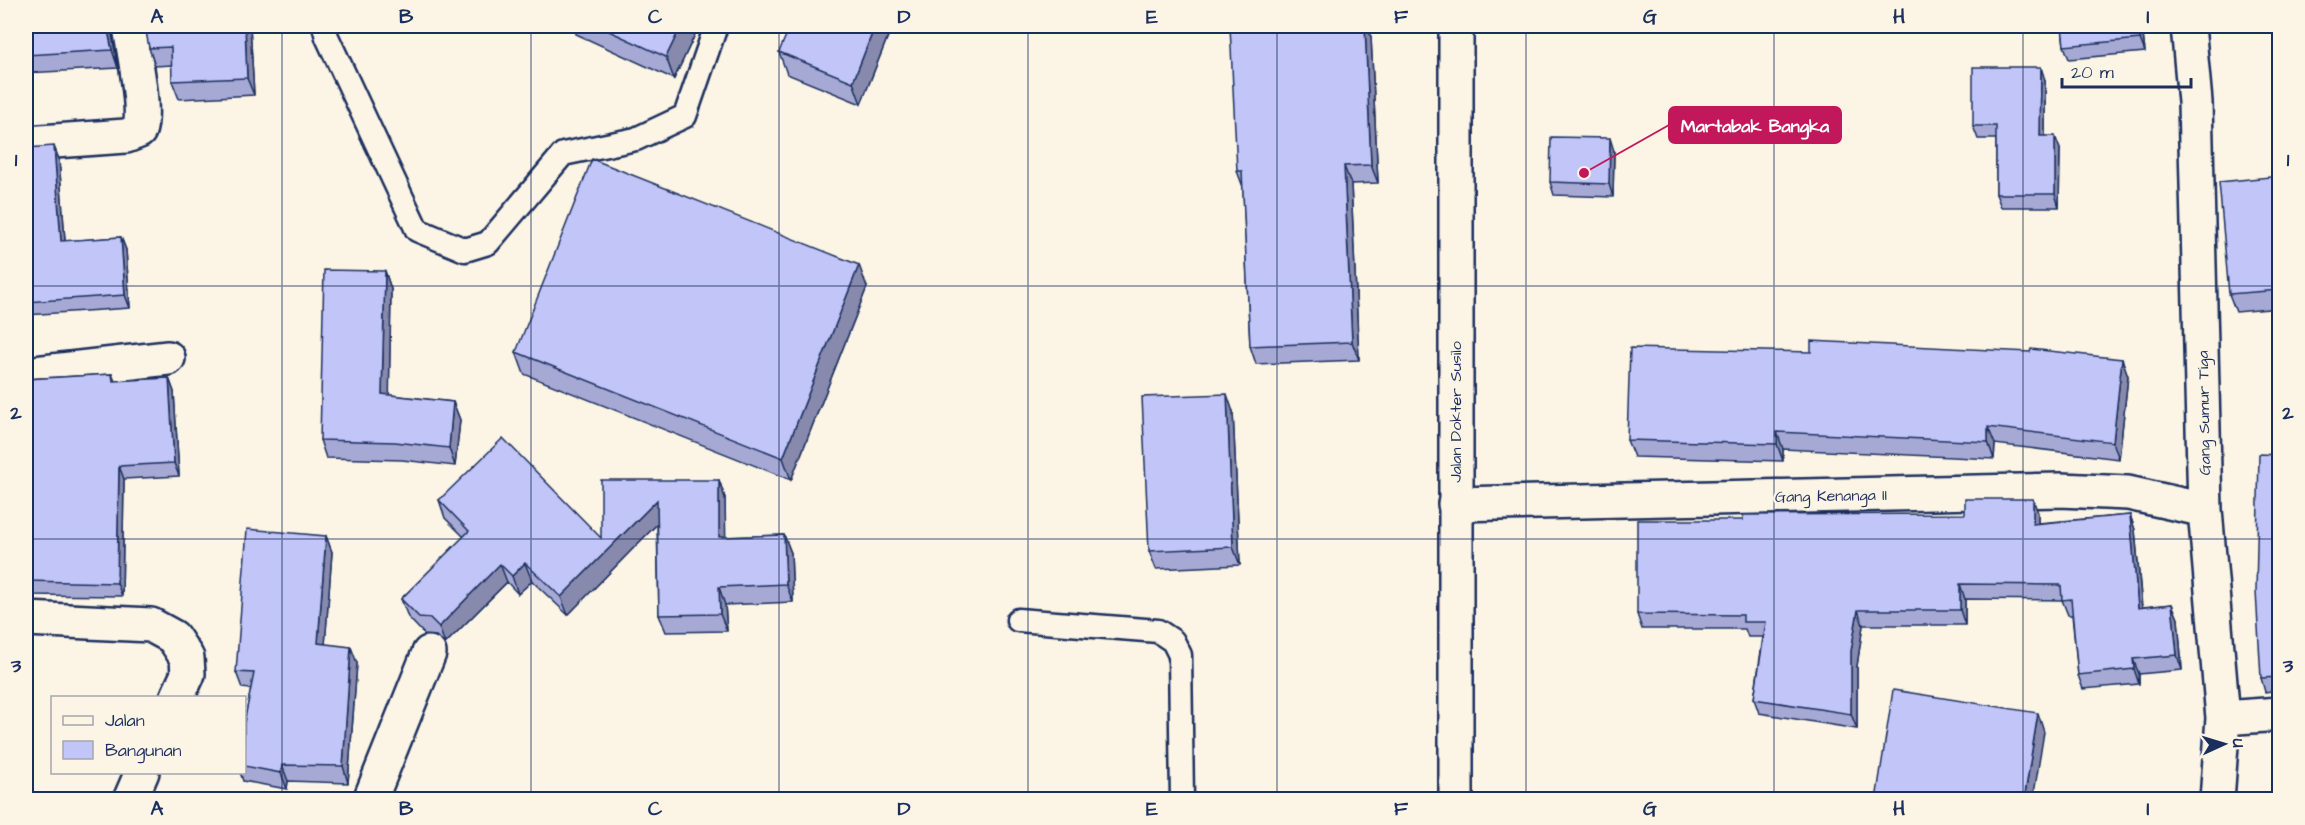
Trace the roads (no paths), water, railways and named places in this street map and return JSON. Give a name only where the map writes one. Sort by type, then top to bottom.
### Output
[{"type":"street","points":[[26,143],[126,136],[139,131],[142,124],[141,104],[130,26]]},
{"type":"street","name":"Jalan Dokter Susilo","points":[[1456,26],[1456,800]]},
{"type":"street","name":"Gang Sumur Tiga","points":[[2188,26],[2195,113],[2205,510],[2223,718],[2217,800]]},
{"type":"street","points":[[26,374],[168,358]]},
{"type":"street","name":"Gang Kenanga II","points":[[1455,504],[2061,490],[2128,493],[2205,510]]},
{"type":"street","points":[[26,619],[151,625],[173,637],[187,658],[188,674],[178,696]]},
{"type":"street","points":[[370,800],[429,653]]},
{"type":"street","points":[[2223,718],[2280,714]]},
{"type":"street","points":[[130,800],[141,774]]},
{"type":"lane","points":[[324,26],[327,37],[417,230],[465,250],[488,243],[563,154],[636,140],[686,116],[716,26]]},
{"type":"lane","points":[[1018,620],[1158,631],[1173,641],[1180,655],[1182,800]]},
{"type":"place","name":"Martabak Bangka","points":[[1584,173]]}]
